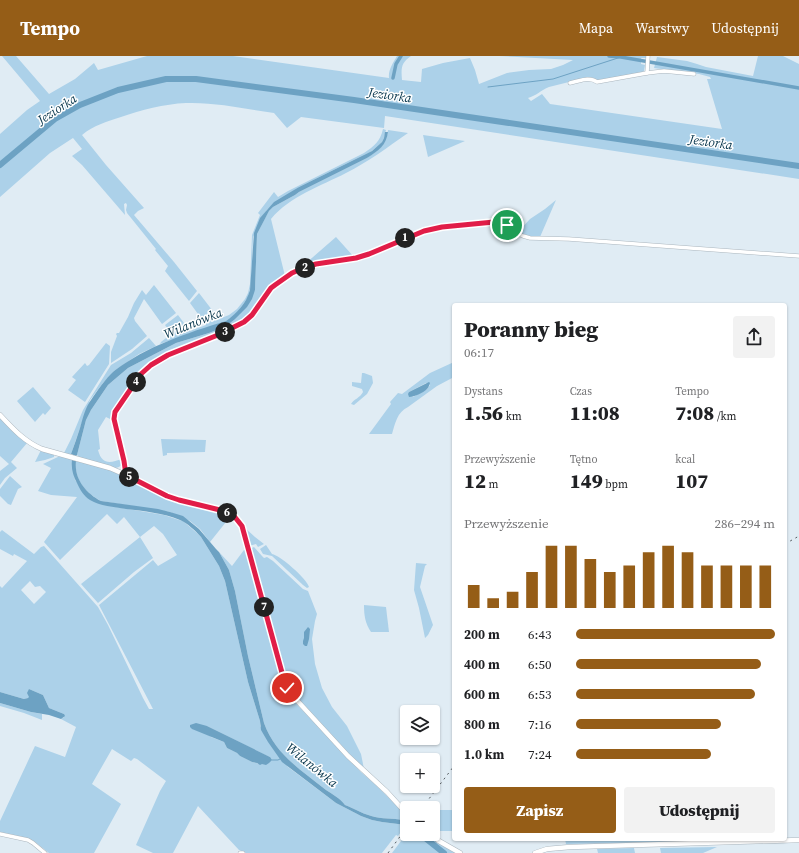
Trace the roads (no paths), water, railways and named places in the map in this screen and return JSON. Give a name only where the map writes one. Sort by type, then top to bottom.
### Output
[{"type":"street","points":[[647,73],[648,56]]},
{"type":"street","points":[[570,83],[590,78],[597,82],[664,71],[694,74]]},
{"type":"street","points":[[126,475],[114,422],[114,415],[124,398],[145,370],[152,364],[168,355],[218,335],[244,322],[252,315],[267,293],[275,285],[292,273],[316,264],[356,258],[380,250],[424,231],[442,227],[494,222],[503,223],[518,234],[530,238],[799,256]]},
{"type":"street","points":[[0,415],[16,432],[31,444],[42,449],[110,468],[167,496],[224,511],[237,519],[243,529],[287,688],[348,756],[400,807]]},
{"type":"street","points":[[0,834],[28,840],[45,853]]},
{"type":"street","points":[[787,840],[799,840]]},
{"type":"street","points":[[439,841],[460,853]]},
{"type":"street","points":[[535,853],[547,849],[570,847],[766,841]]},
{"type":"waterway","points":[[393,78],[396,64],[401,56]]},
{"type":"waterway","points":[[609,56],[799,88]]},
{"type":"waterway","points":[[488,87],[553,79],[621,57]]},
{"type":"waterway","name":"Jeziorka","points":[[0,165],[55,119],[80,105],[118,90],[166,79],[196,79],[354,100],[799,166]]},
{"type":"waterway","points":[[272,760],[280,759]]},
{"type":"waterway","name":"Wilanówka","points":[[429,841],[444,853]]},
{"type":"railway","points":[[787,543],[799,536]]},
{"type":"railway","points":[[427,801],[452,769]]},
{"type":"railway","points":[[388,853],[400,837]]}]
